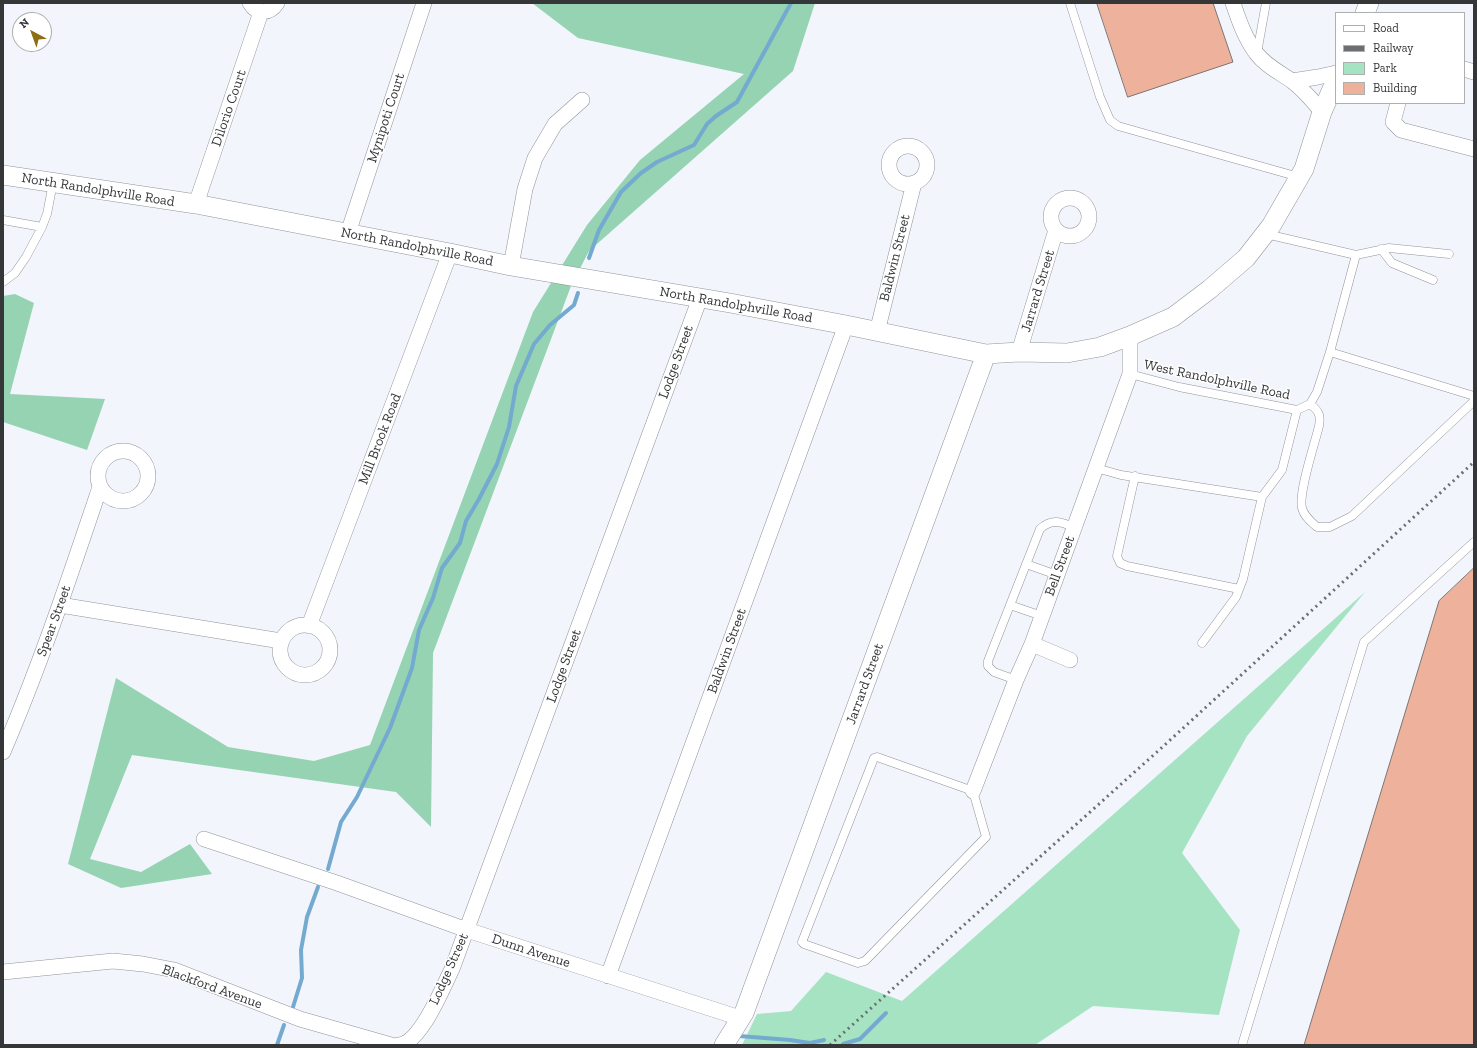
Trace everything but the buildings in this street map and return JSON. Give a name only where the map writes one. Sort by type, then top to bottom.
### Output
[{"type":"street","name":"Dilorio Court","points":[[196,204],[256,7],[271,10],[277,3]]},
{"type":"street","name":"Mynipoti Court","points":[[348,233],[424,3]]},
{"type":"street","points":[[1233,3],[1242,30],[1257,54],[1272,69],[1292,81],[1310,97],[1322,112]]},
{"type":"street","points":[[1292,81],[1335,73]]},
{"type":"street","name":"North Randolphville Road","points":[[3,175],[196,204],[510,266],[700,298],[846,325],[986,354],[1020,352],[1067,353],[1100,347],[1130,336],[1172,317],[1210,289],[1246,258],[1271,226],[1300,177],[1304,169],[1322,112],[1335,82]]},
{"type":"street","points":[[510,266],[525,189],[535,158],[555,124],[582,100]]},
{"type":"street","points":[[1398,104],[1393,122],[1401,130],[1474,149]]},
{"type":"street","name":"Baldwin Street","points":[[877,332],[914,183]]},
{"type":"street","name":"Jarrard Street","points":[[1020,352],[1056,230]]},
{"type":"street","name":"Mill Brook Road","points":[[309,626],[450,253]]},
{"type":"street","name":"Lodge Street","points":[[398,1045],[402,1045],[413,1039],[423,1024],[452,969],[700,298]]},
{"type":"street","name":"Baldwin Street","points":[[608,976],[846,325]]},
{"type":"street","name":"Bell Street","points":[[973,791],[1016,680],[1032,644],[1130,374],[1130,336]]},
{"type":"street","name":"Jarrard Street","points":[[724,1045],[744,1013],[986,354]]},
{"type":"street","name":"Spear Street","points":[[3,752],[60,605],[100,487]]},
{"type":"street","points":[[60,605],[281,641]]},
{"type":"street","points":[[300,625],[309,626],[322,632],[327,639],[329,654],[322,667],[316,672],[300,674],[292,671],[286,665],[280,650],[281,641],[292,628],[300,625]]},
{"type":"street","points":[[1032,644],[1070,660]]},
{"type":"street","name":"Dunn Avenue","points":[[204,840],[337,883],[466,930],[608,976],[737,1017],[744,1013]]},
{"type":"street","name":"Blackford Avenue","points":[[3,972],[113,962],[143,964],[174,970],[300,1019],[392,1045]]},
{"type":"lane","points":[[1070,3],[1100,97],[1110,120],[1118,126],[1300,177]]},
{"type":"lane","points":[[1257,54],[1266,3]]},
{"type":"lane","points":[[3,282],[15,273],[26,257],[42,227],[47,214],[53,183]]},
{"type":"lane","points":[[3,220],[42,227]]},
{"type":"lane","points":[[1265,234],[1356,255],[1389,248],[1449,254]]},
{"type":"lane","points":[[1381,250],[1392,263],[1433,280]]},
{"type":"lane","points":[[1356,255],[1330,352],[1317,392],[1310,404],[1317,410],[1320,416],[1319,426],[1302,492],[1302,508],[1307,519],[1317,527],[1330,527],[1352,516],[1474,401]]},
{"type":"lane","points":[[1330,352],[1474,396]]},
{"type":"lane","name":"West Randolphville Road","points":[[1130,374],[1180,387],[1296,410],[1310,404]]},
{"type":"lane","points":[[1202,643],[1236,597],[1243,579],[1262,497],[1282,470],[1296,410]]},
{"type":"lane","points":[[1096,468],[1121,475],[1262,497]]},
{"type":"lane","points":[[1135,476],[1118,556],[1120,562],[1127,566],[1239,589]]},
{"type":"lane","points":[[1016,680],[994,672],[988,666],[988,661],[1040,529],[1045,524],[1053,521],[1074,527]]},
{"type":"lane","points":[[1242,1045],[1364,642],[1474,542]]},
{"type":"lane","points":[[1026,564],[1057,575]]},
{"type":"lane","points":[[1010,605],[1042,616]]},
{"type":"lane","points":[[877,757],[973,791],[986,837],[865,961],[858,962],[804,944],[802,942],[874,758],[877,757]]},
{"type":"green space","points":[[532,3],[815,3],[793,71],[589,251],[571,286],[433,653],[431,827],[396,792],[132,755],[90,859],[141,872],[190,844],[212,874],[121,888],[68,864],[116,678],[228,747],[314,761],[370,745],[533,312],[587,225],[640,160],[744,74],[578,38]]},
{"type":"green space","points":[[15,294],[34,303],[10,394],[105,399],[87,450],[3,422],[3,296]]},
{"type":"green space","points":[[1365,592],[1247,736],[1182,853],[1240,930],[1219,1015],[1093,1006],[1035,1045],[742,1045],[757,1014],[791,1011],[826,972],[902,1001]]},
{"type":"waterway","points":[[589,258],[599,230],[621,192],[641,173],[657,162],[694,145],[707,124],[737,102],[791,3]]},
{"type":"waterway","points":[[328,869],[341,822],[357,797],[390,728],[412,668],[419,630],[433,598],[442,568],[460,543],[466,521],[497,464],[509,427],[516,386],[534,344],[550,325],[574,305],[578,293]]},
{"type":"waterway","points":[[293,1007],[302,978],[301,950],[307,917],[318,887]]},
{"type":"waterway","points":[[843,1044],[860,1039],[886,1013]]},
{"type":"waterway","points":[[277,1045],[284,1025]]},
{"type":"waterway","points":[[739,1036],[810,1043],[824,1040]]},
{"type":"railway","points":[[830,1045],[1157,752],[1474,462]]}]
